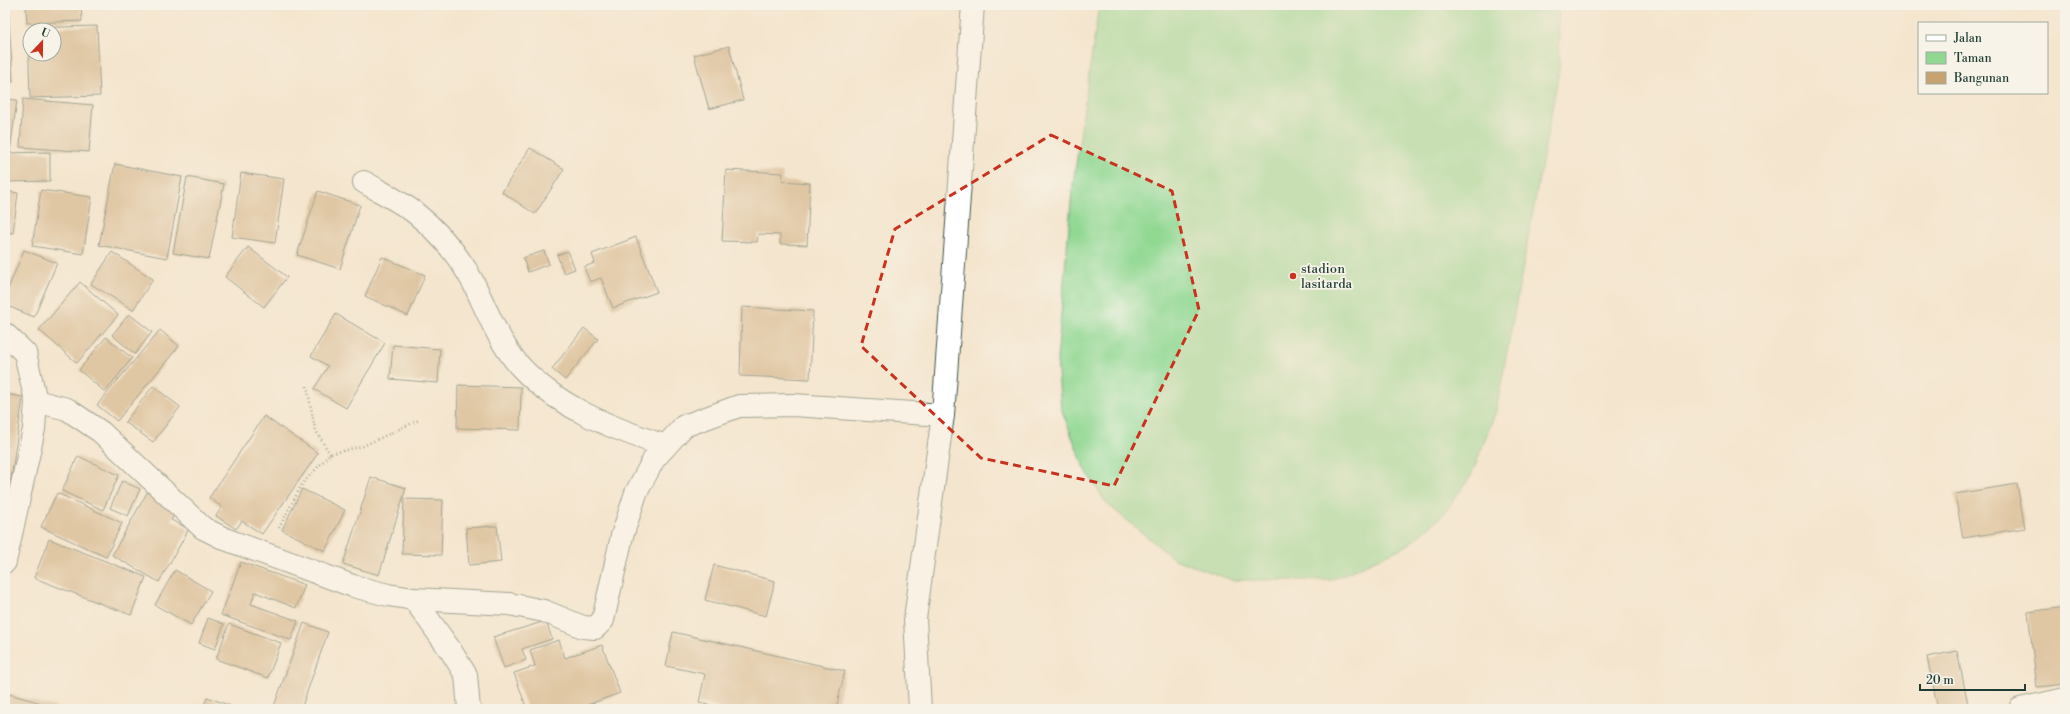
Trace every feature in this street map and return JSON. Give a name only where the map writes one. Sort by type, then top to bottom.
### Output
[{"type":"street","points":[[920,709],[915,619],[943,415],[973,5]]},
{"type":"street","points":[[364,182],[414,212],[444,240],[473,283],[491,322],[518,363],[548,391],[589,417],[665,446]]},
{"type":"street","points":[[5,334],[25,353],[36,401],[34,429],[5,562]]},
{"type":"street","points":[[36,401],[67,409],[101,432],[203,528],[225,540],[353,586],[388,595],[414,599],[509,604],[544,611],[583,627],[595,628],[603,620],[622,536],[636,494],[654,459],[684,426],[739,406],[793,405],[943,415]]},
{"type":"street","points":[[414,599],[452,651],[466,676],[469,709]]},
{"type":"street","points":[[2020,709],[2065,700]]},
{"type":"path","points":[[307,386],[315,429],[330,454]]},
{"type":"path","points":[[252,550],[278,529],[302,484],[330,454],[363,446],[419,420]]},
{"type":"highlighted area","points":[[1051,135],[1172,191],[1199,310],[1114,486],[981,458],[861,346],[895,229]]},
{"type":"green space","name":"stadion lasitarda","points":[[1099,5],[1558,5],[1560,66],[1496,411],[1471,476],[1443,515],[1408,545],[1332,580],[1232,580],[1174,559],[1106,503],[1084,468],[1061,408],[1057,360],[1072,192]]},
{"type":"building","points":[[5,5],[8,5],[13,82],[5,83]]},
{"type":"building","points":[[26,5],[81,5],[82,21],[27,22]]},
{"type":"building","points":[[97,26],[100,96],[30,98],[29,62],[62,62],[62,27]]},
{"type":"building","points":[[729,46],[743,100],[709,109],[694,55]]},
{"type":"building","points":[[5,99],[17,100],[10,151],[5,150]]},
{"type":"building","points":[[23,99],[93,105],[89,152],[20,147]]},
{"type":"building","points":[[530,148],[564,169],[535,214],[502,192]]},
{"type":"building","points":[[50,152],[50,181],[5,182],[5,153]]},
{"type":"building","points":[[115,164],[182,177],[167,258],[99,245]]},
{"type":"building","points":[[726,170],[783,173],[782,181],[810,183],[807,245],[780,244],[780,235],[758,234],[757,242],[722,241]]},
{"type":"building","points":[[241,173],[284,179],[275,243],[232,237]]},
{"type":"building","points":[[187,177],[224,184],[209,259],[173,253]]},
{"type":"building","points":[[41,190],[92,197],[83,254],[32,246]]},
{"type":"building","points":[[5,191],[18,193],[13,233],[5,232]]},
{"type":"building","points":[[318,191],[360,205],[340,269],[297,255]]},
{"type":"building","points":[[636,237],[657,292],[613,308],[601,278],[590,282],[584,267],[595,263],[592,254]]},
{"type":"building","points":[[5,238],[9,238],[6,256],[5,256]]},
{"type":"building","points":[[248,247],[287,277],[264,307],[225,277]]},
{"type":"building","points":[[24,250],[57,263],[34,317],[5,305],[5,296]]},
{"type":"building","points":[[544,251],[549,264],[528,272],[523,258]]},
{"type":"building","points":[[568,251],[575,269],[564,273],[557,255]]},
{"type":"building","points":[[112,252],[153,279],[133,310],[91,284]]},
{"type":"building","points":[[382,257],[425,275],[408,316],[365,296]]},
{"type":"building","points":[[80,282],[118,315],[77,363],[39,330]]},
{"type":"building","points":[[742,307],[813,311],[810,379],[740,376]]},
{"type":"building","points":[[129,314],[152,332],[135,354],[112,335]]},
{"type":"building","points":[[336,314],[385,343],[346,408],[314,389],[328,366],[311,356]]},
{"type":"building","points":[[584,328],[598,339],[565,380],[552,369]]},
{"type":"building","points":[[160,330],[179,346],[117,421],[97,405]]},
{"type":"building","points":[[106,337],[132,358],[105,392],[79,370]]},
{"type":"building","points":[[393,345],[440,349],[438,383],[390,379]]},
{"type":"building","points":[[458,385],[521,387],[520,430],[457,428]]},
{"type":"building","points":[[153,386],[180,407],[153,442],[125,422]]},
{"type":"building","points":[[5,394],[23,397],[9,492],[5,491]]},
{"type":"building","points":[[264,416],[318,453],[262,534],[242,521],[236,529],[216,516],[222,507],[209,498]]},
{"type":"building","points":[[78,456],[119,475],[103,510],[62,491]]},
{"type":"building","points":[[371,477],[406,488],[379,575],[343,564]]},
{"type":"building","points":[[122,481],[140,489],[128,516],[110,508]]},
{"type":"building","points":[[2017,484],[2025,528],[1963,538],[1955,494]]},
{"type":"building","points":[[302,489],[345,510],[325,551],[282,530]]},
{"type":"building","points":[[148,491],[178,508],[171,520],[189,529],[159,582],[112,555]]},
{"type":"building","points":[[57,493],[122,523],[106,557],[41,527]]},
{"type":"building","points":[[404,499],[443,500],[441,555],[402,554]]},
{"type":"building","points":[[497,526],[501,562],[469,565],[466,528]]},
{"type":"building","points":[[49,539],[146,577],[131,615],[34,578]]},
{"type":"building","points":[[241,562],[305,585],[296,608],[255,592],[251,604],[298,621],[291,640],[221,615]]},
{"type":"building","points":[[714,565],[775,581],[766,616],[705,600]]},
{"type":"building","points":[[175,570],[211,591],[191,625],[155,605]]},
{"type":"building","points":[[2065,607],[2065,684],[2037,687],[2028,612]]},
{"type":"building","points":[[208,618],[224,624],[215,649],[199,643]]},
{"type":"building","points":[[546,621],[552,639],[522,649],[526,660],[504,668],[493,637]]},
{"type":"building","points":[[304,623],[328,632],[301,709],[273,709]]},
{"type":"building","points":[[229,624],[281,643],[268,678],[216,659]]},
{"type":"building","points":[[673,632],[845,671],[836,709],[718,709],[718,707],[699,703],[705,674],[666,666]]},
{"type":"building","points":[[559,640],[565,658],[602,645],[620,693],[576,709],[527,709],[514,673],[535,666],[530,650]]},
{"type":"building","points":[[1957,651],[1969,709],[1938,709],[1927,657]]},
{"type":"building","points":[[9,694],[63,709],[5,709]]},
{"type":"building","points":[[207,697],[239,709],[203,709]]},
{"type":"building","points":[[160,705],[172,709],[159,709]]},
{"type":"place","name":"stadion lasitarda","points":[[1293,276]]}]
